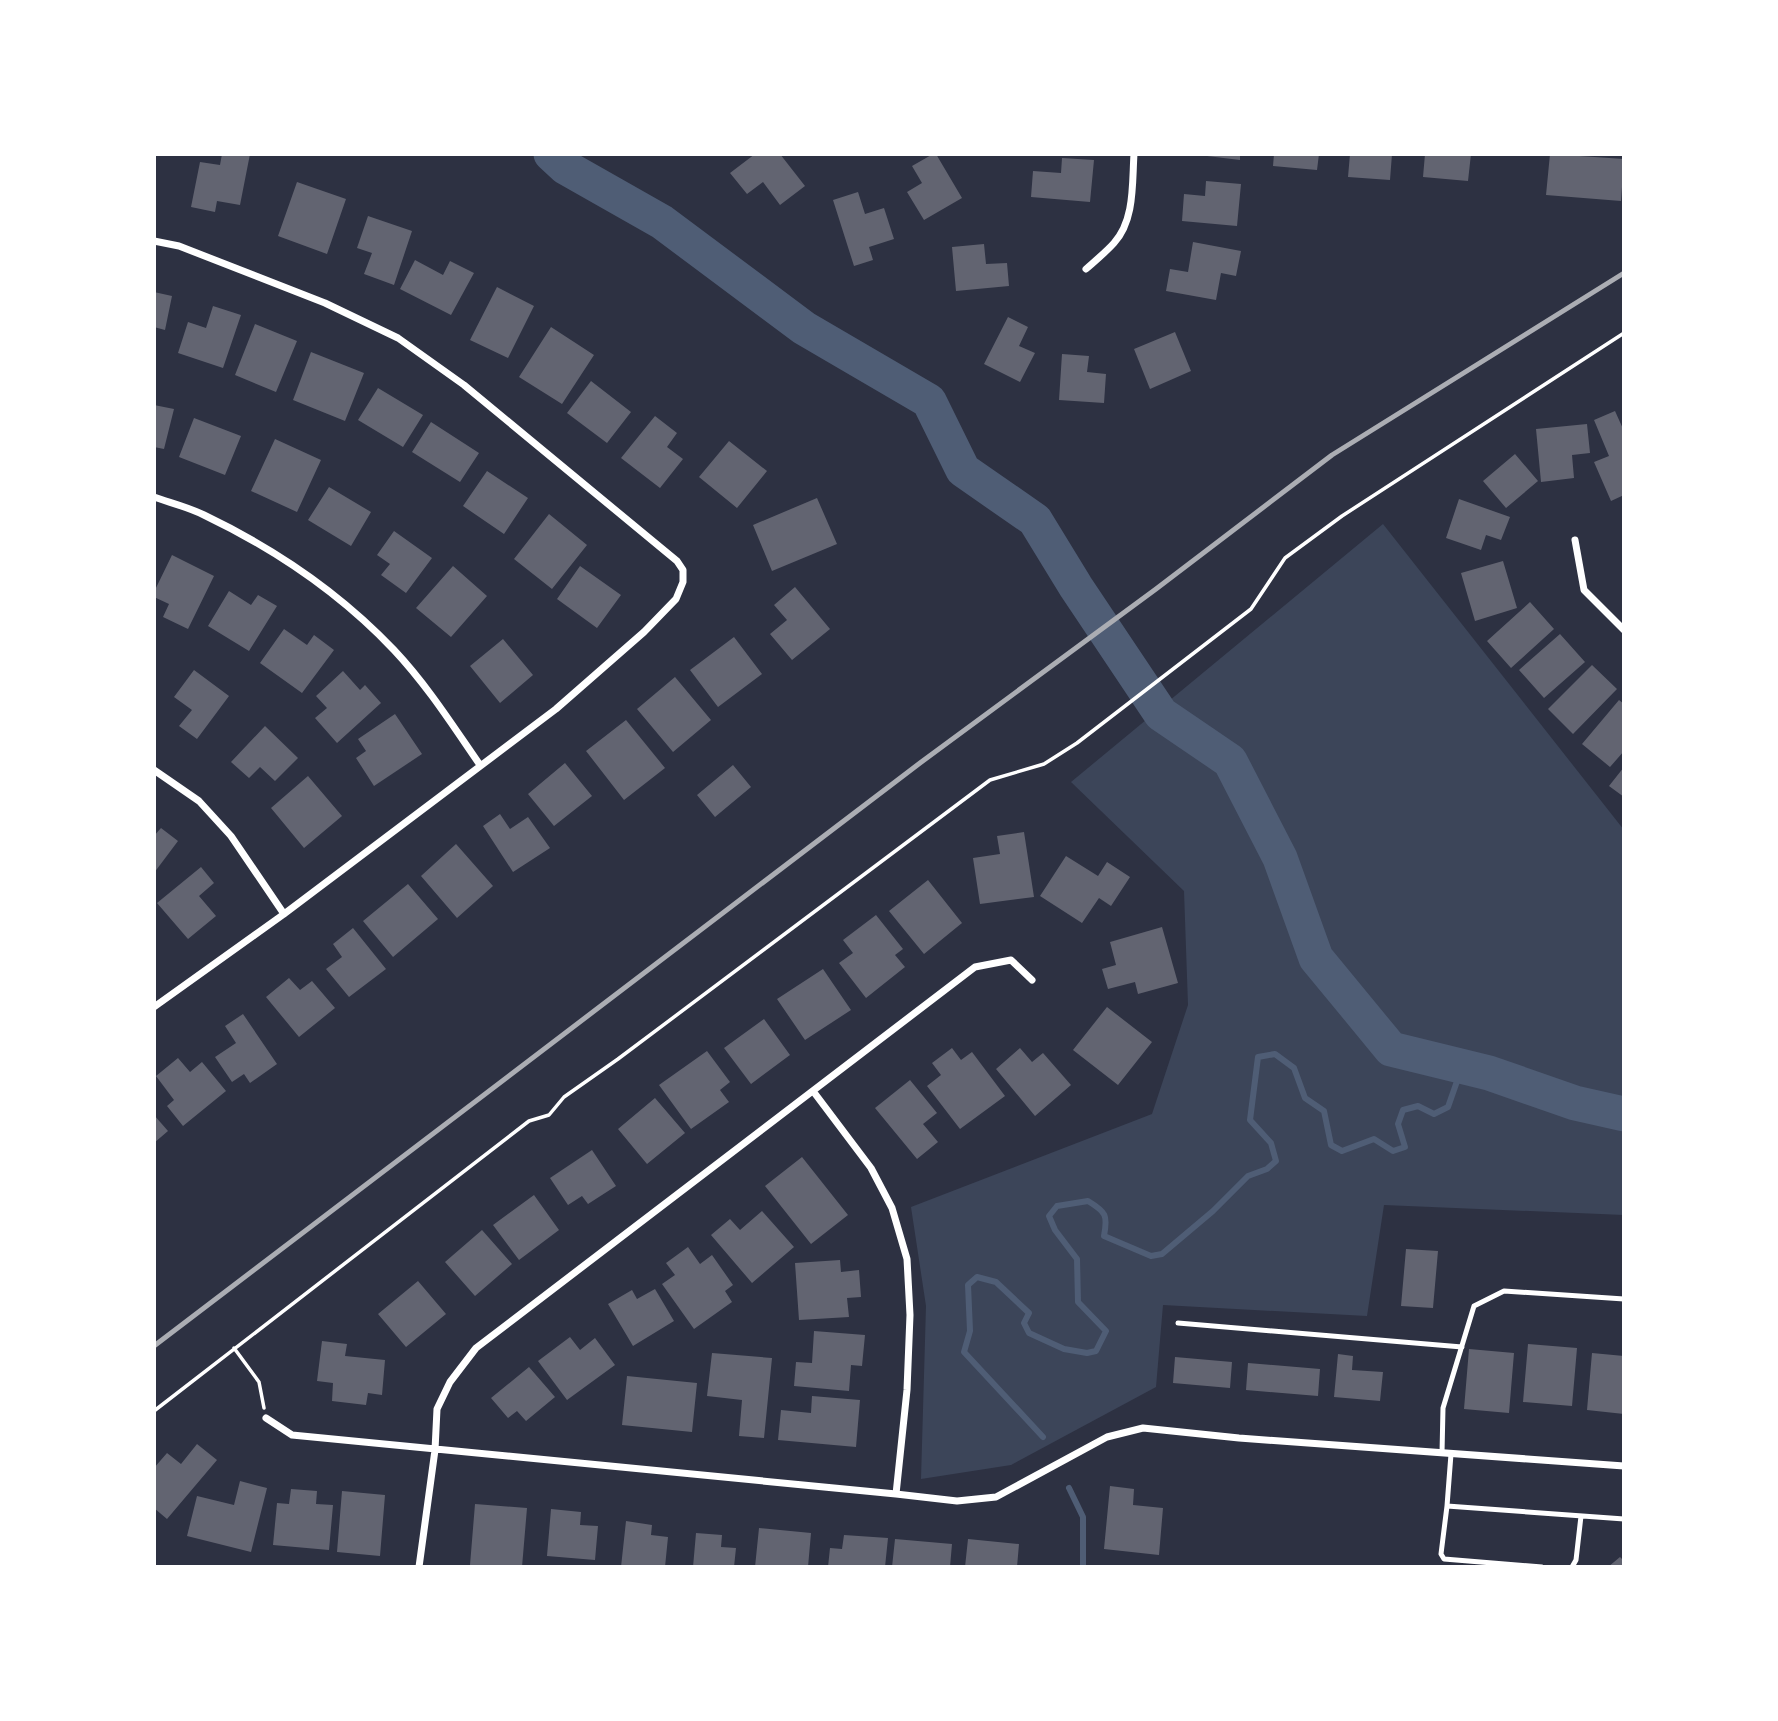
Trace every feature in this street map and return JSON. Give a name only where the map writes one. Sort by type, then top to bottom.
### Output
[{"type":"street","points":[[1086,269],[1116,242],[1125,226],[1131,200],[1133,154]]},
{"type":"street","points":[[154,241],[179,246],[325,303],[398,338],[464,385],[677,561],[683,570],[676,599],[644,632],[556,709],[284,914],[154,1007]]},
{"type":"street","points":[[154,497],[202,514],[259,544],[349,606],[396,652],[443,710],[480,765]]},
{"type":"street","points":[[1574,540],[1584,590],[1624,631]]},
{"type":"street","points":[[154,770],[199,802],[231,836],[284,914]]},
{"type":"street","points":[[419,1567],[438,1409],[450,1382],[476,1348],[975,967],[1011,960],[1032,980]]},
{"type":"street","points":[[813,1091],[871,1168],[892,1208],[907,1259],[910,1315],[907,1390],[896,1494]]},
{"type":"street","points":[[266,1418],[292,1435],[957,1502],[996,1497],[1107,1437],[1143,1428],[1239,1438],[1624,1466]]},
{"type":"lane","points":[[1542,1567],[1444,1559],[1441,1554],[1447,1506],[1447,1454],[1443,1408],[1474,1306],[1504,1291],[1624,1299]]},
{"type":"lane","points":[[1178,1324],[1462,1347]]},
{"type":"lane","points":[[1447,1506],[1624,1519]]},
{"type":"lane","points":[[1572,1567],[1576,1560],[1581,1516]]},
{"type":"path","points":[[154,1411],[529,1121],[549,1115],[564,1097],[990,780],[1044,764],[1077,743],[1251,609],[1284,558],[1342,516],[1624,333]]},
{"type":"path","points":[[234,1348],[259,1382],[266,1418]]},
{"type":"shaded area","points":[[1383,524],[1624,830],[1624,1215],[1384,1205],[1367,1316],[1163,1305],[1156,1387],[1011,1465],[921,1479],[926,1306],[911,1207],[1152,1114],[1188,1005],[1184,891],[1071,782]]},
{"type":"building","points":[[222,154],[250,154],[240,205],[217,201],[215,212],[191,207],[200,162],[220,165]]},
{"type":"building","points":[[755,154],[780,154],[805,186],[780,205],[763,182],[747,194],[730,173]]},
{"type":"building","points":[[936,154],[962,198],[924,220],[907,192],[922,183],[912,166]]},
{"type":"building","points":[[1240,154],[1240,160],[1207,156]]},
{"type":"building","points":[[1274,154],[1319,154],[1317,170],[1273,166]]},
{"type":"building","points":[[1350,154],[1392,154],[1390,180],[1348,177]]},
{"type":"building","points":[[1425,154],[1471,154],[1468,181],[1423,177]]},
{"type":"building","points":[[1550,154],[1624,159],[1621,201],[1546,195]]},
{"type":"building","points":[[1062,158],[1094,160],[1090,202],[1031,197],[1033,171],[1061,173]]},
{"type":"building","points":[[1206,181],[1241,184],[1237,226],[1182,221],[1184,194],[1205,196]]},
{"type":"building","points":[[297,182],[346,199],[327,254],[278,236]]},
{"type":"building","points":[[858,192],[865,214],[884,208],[894,239],[869,247],[873,260],[854,266],[833,200]]},
{"type":"building","points":[[368,216],[412,231],[394,285],[364,274],[372,253],[357,248]]},
{"type":"building","points":[[1193,242],[1241,251],[1236,276],[1221,273],[1216,300],[1166,291],[1170,269],[1188,272]]},
{"type":"building","points":[[984,244],[986,264],[1007,263],[1009,286],[956,291],[952,247]]},
{"type":"building","points":[[415,260],[443,275],[450,261],[474,273],[451,315],[400,289]]},
{"type":"building","points":[[497,287],[534,306],[508,358],[470,340]]},
{"type":"building","points":[[154,292],[172,296],[165,330],[154,327]]},
{"type":"building","points":[[213,306],[241,315],[223,368],[178,353],[188,322],[206,328]]},
{"type":"building","points":[[1008,317],[1028,327],[1019,346],[1035,353],[1020,382],[984,364]]},
{"type":"building","points":[[255,324],[297,341],[276,392],[235,375]]},
{"type":"building","points":[[551,327],[594,355],[562,404],[519,377]]},
{"type":"building","points":[[1175,332],[1191,371],[1150,389],[1134,349]]},
{"type":"building","points":[[311,352],[364,373],[345,421],[293,400]]},
{"type":"building","points":[[1062,354],[1089,356],[1087,372],[1106,374],[1104,403],[1059,400]]},
{"type":"building","points":[[591,381],[631,412],[607,443],[567,413]]},
{"type":"building","points":[[378,388],[423,415],[403,447],[358,420]]},
{"type":"building","points":[[154,405],[174,409],[164,449],[154,447]]},
{"type":"building","points":[[1615,411],[1624,431],[1624,495],[1611,501],[1594,462],[1609,456],[1594,420]]},
{"type":"building","points":[[655,416],[677,433],[667,447],[683,459],[660,488],[621,458]]},
{"type":"building","points":[[194,418],[241,436],[225,475],[179,457]]},
{"type":"building","points":[[431,422],[479,453],[460,482],[412,452]]},
{"type":"building","points":[[1587,424],[1590,453],[1572,455],[1574,478],[1541,482],[1536,429]]},
{"type":"building","points":[[275,439],[321,460],[297,512],[251,491]]},
{"type":"building","points":[[729,441],[767,471],[737,508],[699,477]]},
{"type":"building","points":[[1515,454],[1538,481],[1506,508],[1483,481]]},
{"type":"building","points":[[487,471],[528,498],[504,534],[463,506]]},
{"type":"building","points":[[329,487],[371,512],[351,546],[308,520]]},
{"type":"building","points":[[817,498],[837,544],[772,571],[753,525]]},
{"type":"building","points":[[1459,499],[1510,517],[1501,540],[1486,535],[1481,550],[1446,538]]},
{"type":"building","points":[[549,514],[587,545],[552,589],[514,559]]},
{"type":"building","points":[[394,531],[432,558],[406,593],[381,575],[390,564],[377,555]]},
{"type":"building","points":[[172,555],[214,576],[188,629],[163,617],[169,604],[154,597]]},
{"type":"building","points":[[1503,561],[1517,608],[1475,621],[1461,573]]},
{"type":"building","points":[[453,566],[487,596],[451,637],[416,608]]},
{"type":"building","points":[[580,566],[621,595],[597,628],[557,599]]},
{"type":"building","points":[[795,587],[830,629],[792,660],[770,634],[787,620],[774,605]]},
{"type":"building","points":[[229,591],[251,605],[258,595],[277,606],[249,651],[208,626]]},
{"type":"building","points":[[1530,602],[1554,629],[1511,668],[1487,641]]},
{"type":"building","points":[[284,629],[307,645],[314,635],[334,650],[302,693],[260,663]]},
{"type":"building","points":[[1560,634],[1585,662],[1544,698],[1519,670]]},
{"type":"building","points":[[734,637],[762,674],[718,707],[690,670]]},
{"type":"building","points":[[503,639],[533,675],[500,703],[470,666]]},
{"type":"building","points":[[1592,665],[1617,689],[1573,734],[1548,709]]},
{"type":"building","points":[[194,670],[229,696],[197,739],[179,726],[192,710],[174,697]]},
{"type":"building","points":[[343,671],[360,690],[365,685],[381,703],[337,743],[315,718],[327,708],[316,696]]},
{"type":"building","points":[[675,677],[711,720],[673,752],[637,709]]},
{"type":"building","points":[[1619,700],[1624,704],[1624,751],[1610,767],[1582,744]]},
{"type":"building","points":[[395,714],[422,754],[374,786],[356,758],[366,751],[358,739]]},
{"type":"building","points":[[626,720],[665,768],[624,800],[586,751]]},
{"type":"building","points":[[265,726],[298,758],[275,781],[260,767],[249,778],[231,762]]},
{"type":"building","points":[[565,763],[592,796],[554,826],[528,794]]},
{"type":"building","points":[[733,765],[751,787],[715,817],[697,795]]},
{"type":"building","points":[[1624,767],[1624,797],[1609,786]]},
{"type":"building","points":[[308,776],[342,816],[304,848],[271,808]]},
{"type":"building","points":[[500,814],[510,829],[528,817],[550,848],[513,872],[483,826]]},
{"type":"building","points":[[161,828],[178,841],[154,873],[154,836]]},
{"type":"building","points":[[1024,832],[1034,897],[980,904],[973,858],[1000,854],[997,836]]},
{"type":"building","points":[[456,844],[493,886],[457,918],[421,876]]},
{"type":"building","points":[[1066,856],[1098,876],[1107,862],[1130,877],[1111,906],[1099,898],[1082,923],[1040,896]]},
{"type":"building","points":[[201,867],[214,883],[199,896],[216,916],[188,939],[157,903]]},
{"type":"building","points":[[928,880],[962,923],[924,954],[889,911]]},
{"type":"building","points":[[408,884],[438,919],[393,957],[363,921]]},
{"type":"building","points":[[876,915],[903,949],[895,955],[905,967],[866,998],[839,963],[853,953],[843,940]]},
{"type":"building","points":[[1162,927],[1178,983],[1138,994],[1135,982],[1108,989],[1102,969],[1116,965],[1110,942]]},
{"type":"building","points":[[353,928],[386,969],[349,997],[326,969],[342,957],[333,944]]},
{"type":"building","points":[[823,969],[851,1010],[805,1040],[777,999]]},
{"type":"building","points":[[289,978],[300,990],[312,981],[335,1008],[299,1037],[266,997]]},
{"type":"building","points":[[1107,1007],[1152,1042],[1118,1085],[1073,1050]]},
{"type":"building","points":[[243,1014],[277,1064],[250,1083],[244,1074],[232,1082],[215,1057],[236,1043],[225,1026]]},
{"type":"building","points":[[764,1019],[790,1055],[751,1084],[724,1048]]},
{"type":"building","points":[[952,1048],[961,1060],[972,1052],[1005,1096],[960,1129],[927,1086],[941,1075],[932,1063]]},
{"type":"building","points":[[1020,1048],[1032,1062],[1043,1053],[1071,1085],[1035,1116],[996,1069]]},
{"type":"building","points":[[707,1051],[730,1082],[720,1090],[729,1102],[691,1129],[659,1085]]},
{"type":"building","points":[[178,1058],[190,1072],[202,1062],[226,1091],[183,1126],[167,1106],[174,1100],[156,1076]]},
{"type":"building","points":[[910,1080],[937,1113],[923,1124],[938,1142],[917,1159],[875,1108]]},
{"type":"building","points":[[655,1098],[685,1133],[647,1164],[618,1129]]},
{"type":"building","points":[[154,1115],[168,1131],[154,1143]]},
{"type":"building","points":[[592,1150],[616,1186],[588,1204],[582,1196],[568,1205],[550,1178]]},
{"type":"building","points":[[802,1157],[848,1215],[811,1244],[765,1186]]},
{"type":"building","points":[[534,1195],[559,1230],[519,1260],[493,1225]]},
{"type":"building","points":[[762,1211],[794,1247],[752,1283],[711,1235],[730,1219],[740,1230]]},
{"type":"building","points":[[482,1230],[512,1264],[475,1296],[445,1262]]},
{"type":"building","points":[[688,1247],[700,1264],[712,1255],[733,1285],[725,1291],[732,1302],[694,1329],[662,1284],[675,1275],[666,1263]]},
{"type":"building","points":[[1406,1249],[1438,1251],[1433,1308],[1401,1306]]},
{"type":"building","points":[[840,1260],[841,1272],[859,1270],[861,1297],[847,1298],[849,1317],[799,1320],[795,1263]]},
{"type":"building","points":[[418,1281],[446,1314],[406,1347],[378,1314]]},
{"type":"building","points":[[655,1289],[674,1321],[633,1346],[608,1304],[632,1290],[637,1299]]},
{"type":"building","points":[[814,1331],[865,1335],[862,1366],[851,1365],[849,1391],[794,1386],[796,1362],[812,1363]]},
{"type":"building","points":[[570,1337],[580,1350],[595,1338],[615,1365],[567,1400],[538,1361]]},
{"type":"building","points":[[322,1341],[347,1344],[345,1356],[385,1360],[382,1395],[368,1393],[366,1405],[332,1401],[333,1383],[317,1381]]},
{"type":"building","points":[[1528,1344],[1577,1348],[1572,1406],[1523,1402]]},
{"type":"building","points":[[1469,1349],[1514,1353],[1509,1413],[1464,1409]]},
{"type":"building","points":[[712,1353],[772,1358],[764,1438],[739,1436],[742,1400],[707,1396]]},
{"type":"building","points":[[1592,1353],[1624,1356],[1624,1414],[1587,1410]]},
{"type":"building","points":[[1338,1354],[1353,1356],[1352,1370],[1383,1372],[1380,1401],[1334,1397]]},
{"type":"building","points":[[1175,1357],[1232,1362],[1230,1388],[1173,1383]]},
{"type":"building","points":[[1248,1363],[1320,1369],[1318,1396],[1246,1390]]},
{"type":"building","points":[[529,1367],[555,1397],[526,1421],[517,1411],[508,1418],[491,1398]]},
{"type":"building","points":[[627,1376],[697,1383],[692,1432],[622,1425]]},
{"type":"building","points":[[812,1396],[860,1400],[856,1447],[778,1440],[781,1410],[811,1413]]},
{"type":"building","points":[[197,1444],[217,1460],[167,1519],[154,1508],[154,1468],[167,1453],[181,1464]]},
{"type":"building","points":[[240,1481],[267,1488],[251,1552],[187,1536],[197,1496],[234,1505]]},
{"type":"building","points":[[1110,1486],[1134,1489],[1133,1505],[1163,1508],[1159,1555],[1104,1549]]},
{"type":"building","points":[[291,1489],[317,1491],[316,1504],[333,1505],[329,1550],[273,1545],[277,1503],[289,1504]]},
{"type":"building","points":[[342,1491],[385,1495],[380,1556],[337,1552]]},
{"type":"building","points":[[475,1504],[527,1508],[522,1567],[470,1565]]},
{"type":"building","points":[[551,1509],[581,1512],[580,1525],[598,1526],[595,1560],[547,1556]]},
{"type":"building","points":[[626,1521],[652,1525],[651,1535],[668,1537],[665,1567],[621,1567]]},
{"type":"building","points":[[759,1528],[811,1533],[808,1567],[755,1567]]},
{"type":"building","points":[[696,1533],[722,1535],[721,1547],[736,1548],[734,1567],[693,1567]]},
{"type":"building","points":[[844,1535],[888,1538],[885,1567],[828,1567],[830,1548],[842,1549]]},
{"type":"building","points":[[895,1539],[952,1544],[950,1567],[892,1567]]},
{"type":"building","points":[[968,1539],[1019,1544],[1017,1567],[965,1567]]},
{"type":"building","points":[[1620,1557],[1624,1561],[1624,1567],[1608,1567]]},
{"type":"waterway","points":[[551,154],[565,167],[662,222],[804,328],[929,401],[963,470],[1035,520],[1076,587],[1161,714],[1230,761],[1280,858],[1316,958],[1391,1049],[1489,1073],[1575,1103],[1624,1114]]},
{"type":"waterway","points":[[1043,1437],[964,1352],[970,1331],[968,1285],[977,1277],[996,1282],[1029,1313],[1024,1323],[1029,1333],[1064,1349],[1087,1353],[1096,1351],[1106,1331],[1078,1302],[1077,1259],[1055,1230],[1049,1216],[1057,1206],[1088,1201],[1104,1215],[1104,1236],[1151,1256],[1162,1254],[1213,1211],[1248,1176],[1267,1169],[1276,1161],[1271,1143],[1250,1120],[1258,1057],[1275,1054],[1294,1068],[1305,1098],[1324,1111],[1331,1145],[1342,1151],[1374,1139],[1393,1151],[1405,1147],[1398,1124],[1403,1110],[1418,1106],[1434,1114],[1448,1107],[1462,1067]]},
{"type":"waterway","points":[[1069,1488],[1083,1517],[1083,1567]]},
{"type":"railway","points":[[154,1346],[920,763],[1332,455],[1624,273]]}]
